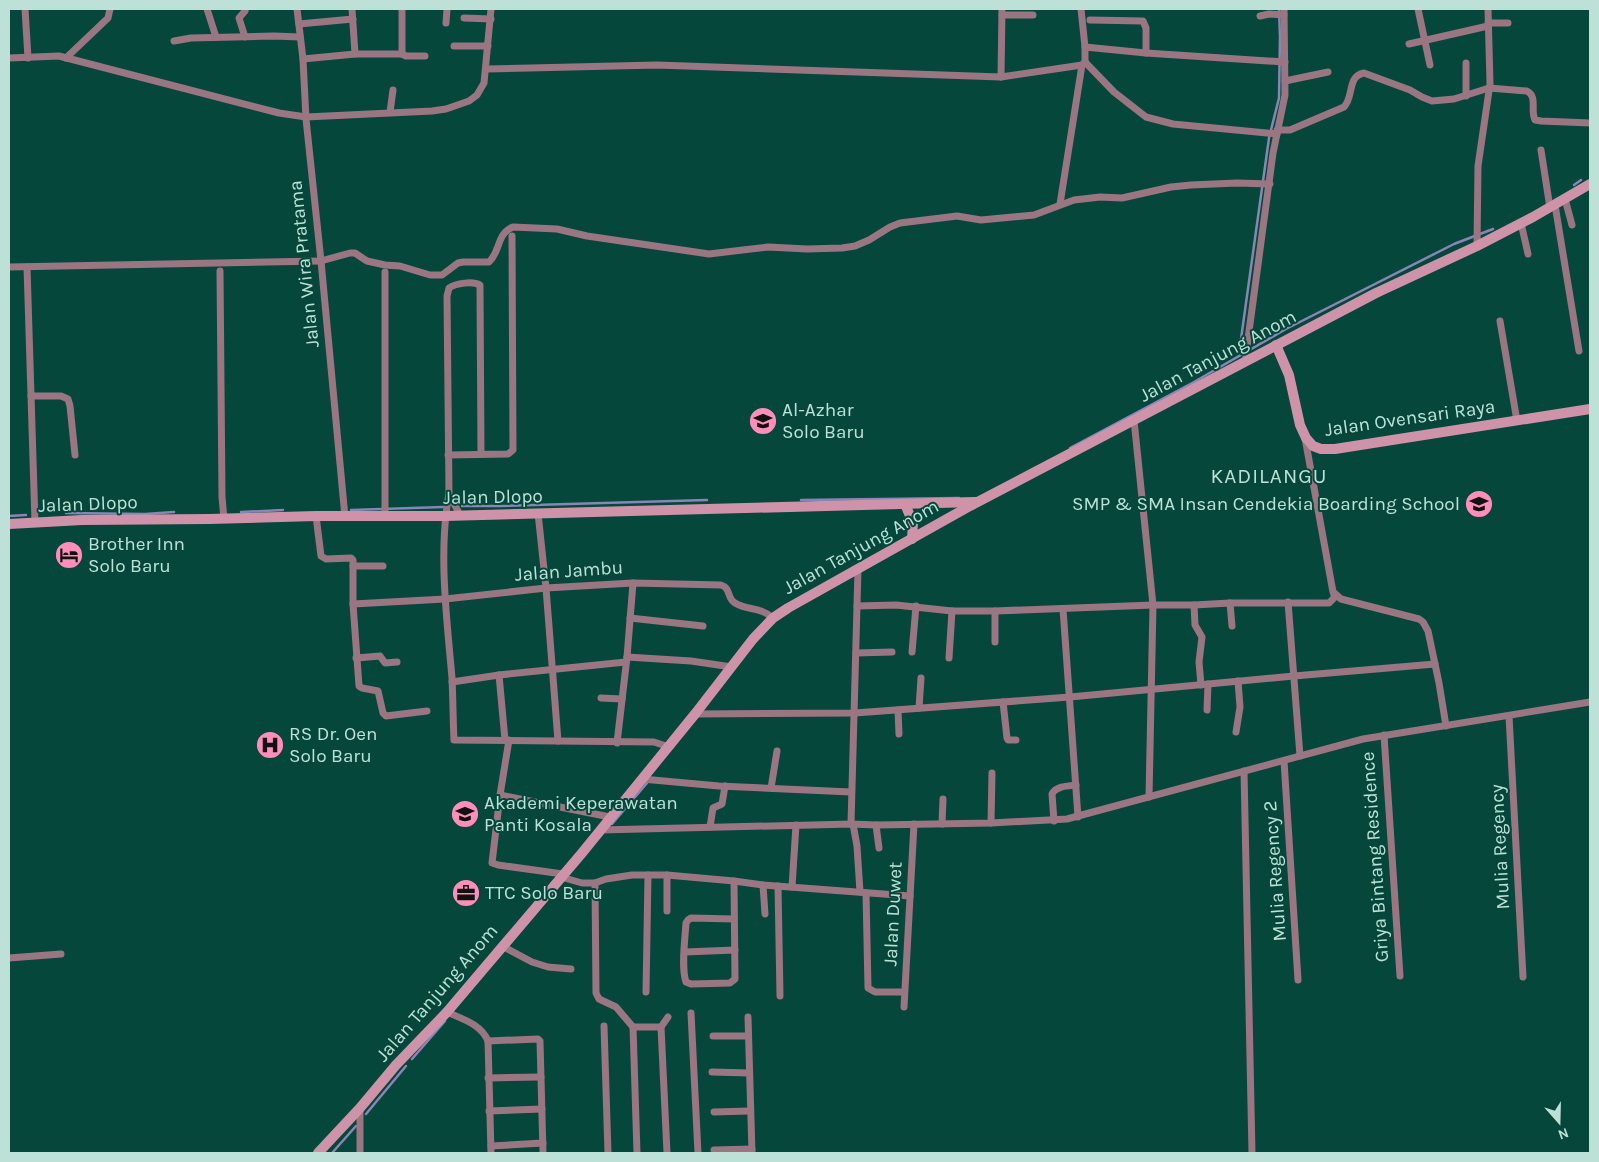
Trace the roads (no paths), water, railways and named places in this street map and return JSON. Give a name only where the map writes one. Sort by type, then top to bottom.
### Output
[{"type":"main road","name":"Jalan Tanjung Anom","points":[[318,1153],[360,1108],[396,1065],[447,1012],[669,747],[753,639],[773,618],[912,538],[1134,420],[1246,354],[1276,345],[1477,239],[1521,224],[1590,184]]},
{"type":"main road","name":"Jalan Ovensari Raya","points":[[1276,345],[1289,375],[1304,436],[1313,446],[1321,449],[1590,410]]},
{"type":"main road","name":"Jalan Dlopo","points":[[9,524],[35,519],[345,517],[385,511],[445,516],[978,502]]},
{"type":"main road","points":[[904,504],[913,523],[912,538]]},
{"type":"street","points":[[25,9],[28,58]]},
{"type":"street","points":[[66,58],[108,18],[110,9]]},
{"type":"street","points":[[207,9],[216,37]]},
{"type":"street","name":"Jalan Wira Pratama","points":[[297,9],[345,517]]},
{"type":"street","points":[[352,9],[356,54]]},
{"type":"street","points":[[402,9],[402,54]]},
{"type":"street","points":[[446,22],[447,9]]},
{"type":"street","points":[[9,58],[59,56],[279,113],[306,117],[432,111],[459,105],[477,95],[481,90],[486,69],[491,9]]},
{"type":"street","points":[[1060,204],[1085,47],[1081,9]]},
{"type":"street","points":[[1418,9],[1430,65]]},
{"type":"street","points":[[1477,239],[1478,166],[1489,88],[1488,9]]},
{"type":"street","points":[[244,37],[239,18],[245,11]]},
{"type":"street","points":[[1001,77],[1002,12],[1033,15]]},
{"type":"street","points":[[1246,354],[1266,184],[1274,133],[1285,95],[1285,81],[1281,61],[1281,14],[1260,16]]},
{"type":"street","points":[[464,18],[491,19]]},
{"type":"street","points":[[299,24],[353,19]]},
{"type":"street","points":[[1090,20],[1143,21],[1146,28],[1146,53]]},
{"type":"street","points":[[1410,44],[1488,25],[1508,23]]},
{"type":"street","points":[[174,41],[216,37],[300,37]]},
{"type":"street","points":[[454,46],[488,46]]},
{"type":"street","points":[[1085,47],[1146,53],[1281,61]]},
{"type":"street","points":[[303,59],[356,54],[425,56]]},
{"type":"street","points":[[486,69],[657,65],[1001,77],[1083,63]]},
{"type":"street","points":[[1083,63],[1114,92],[1146,117],[1173,124],[1274,133],[1293,128],[1344,107],[1356,76],[1364,73],[1410,90],[1432,101],[1466,96],[1489,88],[1530,92],[1533,97],[1532,116],[1534,120],[1590,123]]},
{"type":"street","points":[[1466,63],[1466,96]]},
{"type":"street","points":[[1285,81],[1328,72]]},
{"type":"street","points":[[390,112],[393,90]]},
{"type":"street","points":[[1541,150],[1579,351]]},
{"type":"street","points":[[9,267],[321,261],[344,254],[355,254],[367,261],[410,269],[430,276],[438,276],[446,273],[458,263],[490,262],[495,256],[502,235],[506,230],[513,227],[557,229],[587,236],[708,254],[768,247],[842,248],[855,246],[870,240],[900,223],[957,216],[988,219],[1034,215],[1045,212],[1060,204],[1089,197],[1122,198],[1191,185],[1266,184]]},
{"type":"street","points":[[1565,199],[1572,225]]},
{"type":"street","points":[[1521,224],[1528,254]]},
{"type":"street","points":[[448,455],[508,454],[513,447],[512,236]]},
{"type":"street","points":[[27,267],[35,519]]},
{"type":"street","points":[[220,271],[222,496],[224,519]]},
{"type":"street","points":[[385,272],[385,511]]},
{"type":"street","points":[[480,454],[480,286],[476,283],[453,285],[449,288],[447,296],[449,494],[445,516],[445,598],[452,682],[454,740],[654,742],[669,747]]},
{"type":"street","points":[[1500,321],[1518,421]]},
{"type":"street","points":[[31,396],[61,396],[68,399],[76,455]]},
{"type":"street","points":[[1134,420],[1153,605],[1150,797]]},
{"type":"street","points":[[858,606],[916,606],[952,611],[995,611],[1230,603],[1329,603],[1334,598],[1334,593],[1304,436]]},
{"type":"street","points":[[449,494],[460,515]]},
{"type":"street","points":[[538,513],[558,741]]},
{"type":"street","points":[[316,516],[320,556],[323,558],[351,558],[353,560],[356,658],[359,686],[378,691],[384,715],[427,711]]},
{"type":"street","points":[[354,566],[383,566]]},
{"type":"street","points":[[858,569],[855,713],[851,792],[852,824],[863,893],[868,988],[875,992],[904,992]]},
{"type":"street","points":[[617,742],[632,583]]},
{"type":"street","name":"Jalan Jambu","points":[[354,604],[632,583],[720,585],[728,589],[735,603],[761,610],[773,618]]},
{"type":"street","points":[[1334,593],[1340,599],[1419,619],[1423,622],[1428,631],[1446,726]]},
{"type":"street","points":[[1288,602],[1300,756]]},
{"type":"street","points":[[1230,603],[1232,626]]},
{"type":"street","points":[[1194,605],[1195,625],[1202,637],[1199,662],[1207,710]]},
{"type":"street","points":[[912,652],[916,606]]},
{"type":"street","points":[[1063,609],[1078,817]]},
{"type":"street","points":[[948,658],[952,611]]},
{"type":"street","points":[[995,611],[995,642]]},
{"type":"street","points":[[630,618],[703,626]]},
{"type":"street","points":[[856,653],[892,652]]},
{"type":"street","points":[[356,658],[380,656],[385,663],[397,662]]},
{"type":"street","points":[[452,682],[499,674],[552,670],[626,659],[691,661],[732,666]]},
{"type":"street","points":[[696,714],[855,713],[1070,698],[1204,684],[1435,664]]},
{"type":"street","points":[[499,674],[507,740],[492,863],[498,866],[562,876],[582,883],[595,883],[606,879],[632,875],[667,875],[763,885],[910,896]]},
{"type":"street","points":[[919,708],[921,678]]},
{"type":"street","points":[[1236,732],[1240,707],[1238,681]]},
{"type":"street","points":[[601,698],[622,699]]},
{"type":"street","points":[[1003,702],[1007,738],[1008,740],[1016,740]]},
{"type":"street","points":[[600,830],[1054,821],[1078,817],[1363,739],[1590,702]]},
{"type":"street","points":[[898,710],[899,734]]},
{"type":"street","name":"Mulia Regency","points":[[1509,716],[1523,977]]},
{"type":"street","name":"Griya Bintang Residence","points":[[1384,735],[1400,976]]},
{"type":"street","points":[[771,788],[777,751]]},
{"type":"street","name":"Mulia Regency 2","points":[[1284,760],[1298,980]]},
{"type":"street","points":[[991,823],[992,772]]},
{"type":"street","points":[[1244,772],[1252,1153]]},
{"type":"street","points":[[642,779],[724,786],[851,792]]},
{"type":"street","points":[[1054,821],[1053,790],[1076,785]]},
{"type":"street","points":[[710,827],[713,808],[722,804],[724,786]]},
{"type":"street","points":[[500,795],[610,817]]},
{"type":"street","points":[[942,824],[943,799]]},
{"type":"street","name":"Jalan Duwet","points":[[904,1007],[914,824]]},
{"type":"street","points":[[792,887],[796,825]]},
{"type":"street","points":[[876,825],[879,848]]},
{"type":"street","points":[[646,992],[648,875]]},
{"type":"street","points":[[667,875],[667,911]]},
{"type":"street","points":[[734,881],[735,979],[733,982],[691,984],[686,982],[684,980],[686,923],[689,919],[734,919]]},
{"type":"street","points":[[595,883],[596,993],[599,999],[616,1007],[633,1027],[637,1153]]},
{"type":"street","points":[[763,885],[765,914]]},
{"type":"street","points":[[778,886],[780,996]]},
{"type":"street","points":[[502,946],[532,962],[548,967],[570,969]]},
{"type":"street","points":[[685,952],[734,950]]},
{"type":"street","points":[[9,958],[61,954]]},
{"type":"street","points":[[447,1012],[481,1029],[488,1041],[491,1149],[543,1144]]},
{"type":"street","points":[[692,1013],[698,1153]]},
{"type":"street","points":[[667,1153],[661,1027],[668,1017]]},
{"type":"street","points":[[714,1150],[752,1151],[748,1017]]},
{"type":"street","points":[[604,1026],[608,1153]]},
{"type":"street","points":[[633,1027],[661,1027]]},
{"type":"street","points":[[713,1036],[748,1036]]},
{"type":"street","points":[[488,1041],[540,1039],[543,1153]]},
{"type":"street","points":[[712,1072],[749,1073]]},
{"type":"street","points":[[488,1078],[541,1077]]},
{"type":"street","points":[[360,1108],[360,1153]]},
{"type":"street","points":[[489,1111],[542,1109]]},
{"type":"street","points":[[714,1112],[750,1111]]},
{"type":"waterway","points":[[1240,346],[1269,138],[1279,98],[1279,9]]},
{"type":"waterway","points":[[1574,185],[1581,180]]},
{"type":"waterway","points":[[1070,448],[1194,382],[1286,329],[1454,244],[1493,229]]},
{"type":"waterway","points":[[801,500],[959,498]]},
{"type":"waterway","points":[[462,506],[707,500]]},
{"type":"waterway","points":[[351,510],[443,507]]},
{"type":"waterway","points":[[241,512],[283,510]]},
{"type":"waterway","points":[[66,513],[145,514],[174,512]]},
{"type":"waterway","points":[[9,516],[26,515]]},
{"type":"waterway","points":[[612,824],[647,783]]},
{"type":"waterway","points":[[412,1059],[445,1021]]},
{"type":"waterway","points":[[366,1114],[406,1066]]},
{"type":"waterway","points":[[332,1153],[356,1126]]},
{"type":"place","name":"Al-Azhar Solo Baru","points":[[763,421]]},
{"type":"place","name":"SMP & SMA Insan Cendekia Boarding School","points":[[1479,504]]},
{"type":"place","name":"Brother Inn Solo Baru","points":[[69,555]]},
{"type":"place","name":"RS Dr. Oen Solo Baru","points":[[270,745]]},
{"type":"place","name":"Akademi Keperawatan Panti Kosala","points":[[465,814]]},
{"type":"place","name":"TTC Solo Baru","points":[[466,893]]},
{"type":"district","name":"KADILANGU","points":[[1269,476]]}]
